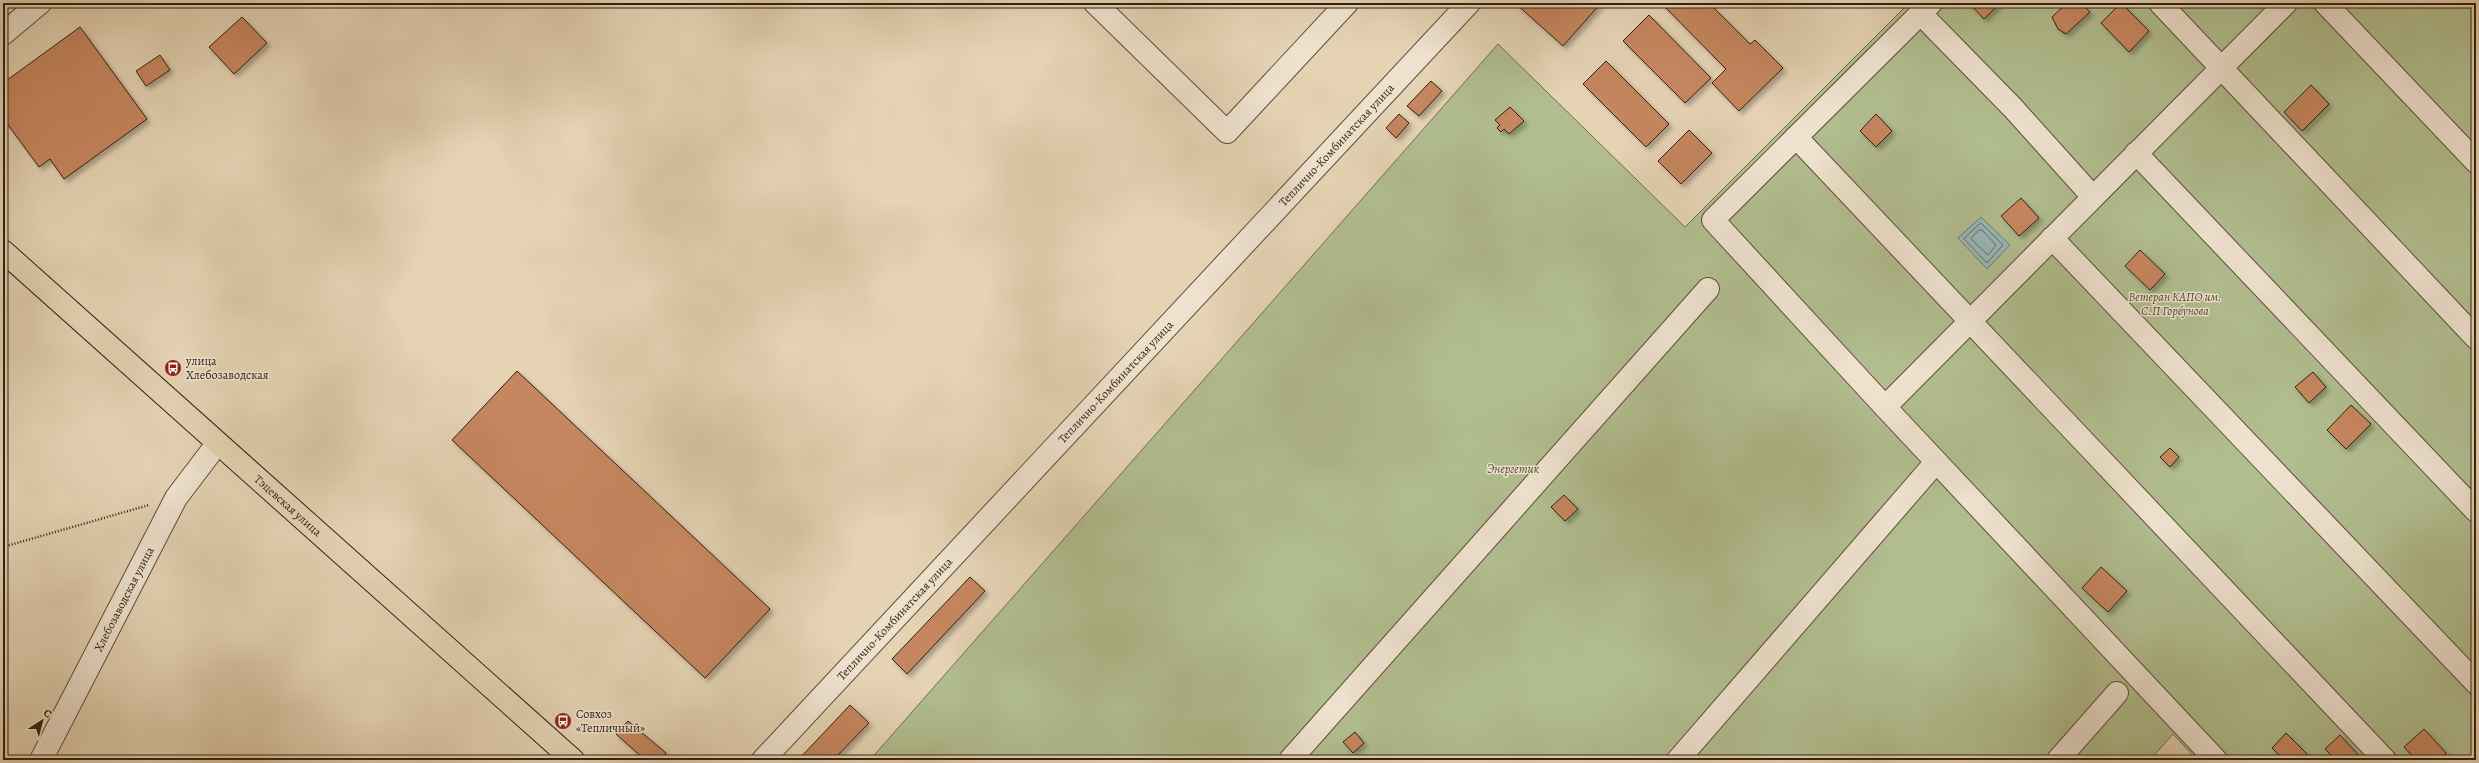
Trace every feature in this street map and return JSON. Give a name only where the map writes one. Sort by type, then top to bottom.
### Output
[{"type":"main road","name":"Тэцевская улица","points":[[3,251],[217,444],[573,760]]},
{"type":"street","points":[[3,34],[40,3]]},
{"type":"street","points":[[1095,3],[1227,132],[1347,3]]},
{"type":"street","name":"Теплично-Комбинатская улица","points":[[763,760],[1469,3]]},
{"type":"street","points":[[2160,3],[2220,69],[2476,338]]},
{"type":"street","points":[[1885,408],[1968,321],[2286,3]]},
{"type":"street","points":[[2325,3],[2476,162]]},
{"type":"street","points":[[2092,197],[1926,8],[1714,220],[1885,408],[2216,760]]},
{"type":"street","points":[[1796,137],[1968,321],[2385,760]]},
{"type":"street","points":[[2136,153],[2476,511]]},
{"type":"street","points":[[2052,238],[2476,684]]},
{"type":"street","points":[[1290,760],[1708,289]]},
{"type":"street","name":"Хлебозаводская улица","points":[[42,760],[176,498],[217,444]]},
{"type":"street","points":[[1678,760],[1936,462]]},
{"type":"street","points":[[2058,760],[2117,693]]},
{"type":"path","points":[[3,547],[176,498]]},
{"type":"green space","points":[[1909,3],[2476,3],[2476,760],[2197,760],[2173,734],[2150,760],[870,760],[1498,44],[1685,227]]},
{"type":"water","points":[[1981,217],[2010,245],[1987,269],[1958,238]]},
{"type":"building","points":[[1515,3],[1601,3],[1563,46]]},
{"type":"building","points":[[1661,3],[1709,3],[1750,44],[1755,40],[1783,68],[1739,111],[1712,83],[1726,69]]},
{"type":"building","points":[[1969,3],[2000,3],[1984,19]]},
{"type":"building","points":[[2067,3],[2081,3],[2090,12],[2066,34],[2058,29],[2052,17]]},
{"type":"building","points":[[2121,3],[2149,31],[2129,52],[2101,23]]},
{"type":"building","points":[[1649,15],[1711,78],[1685,103],[1623,41]]},
{"type":"building","points":[[242,17],[267,43],[234,74],[209,47]]},
{"type":"building","points":[[80,27],[147,119],[64,179],[50,159],[39,167],[3,118],[3,83]]},
{"type":"building","points":[[160,55],[170,70],[146,86],[136,71]]},
{"type":"building","points":[[1606,61],[1669,124],[1646,147],[1583,84]]},
{"type":"building","points":[[1431,81],[1442,91],[1419,116],[1407,106]]},
{"type":"building","points":[[2311,85],[2329,104],[2302,131],[2284,112]]},
{"type":"building","points":[[1510,107],[1524,121],[1509,134],[1504,129],[1501,132],[1497,128],[1500,125],[1495,120]]},
{"type":"building","points":[[1399,114],[1409,123],[1396,138],[1386,128]]},
{"type":"building","points":[[1876,114],[1892,131],[1876,147],[1860,131]]},
{"type":"building","points":[[1689,130],[1712,153],[1681,184],[1658,161]]},
{"type":"building","points":[[2021,198],[2039,218],[2019,236],[2001,216]]},
{"type":"building","points":[[2140,250],[2165,274],[2150,290],[2125,266]]},
{"type":"building","points":[[517,371],[770,609],[705,678],[452,440]]},
{"type":"building","points":[[2313,372],[2326,387],[2309,403],[2295,387]]},
{"type":"building","points":[[2351,405],[2371,424],[2346,449],[2327,430]]},
{"type":"building","points":[[2170,448],[2179,457],[2170,467],[2160,457]]},
{"type":"building","points":[[1564,495],[1578,509],[1565,521],[1551,507]]},
{"type":"building","points":[[2101,567],[2127,591],[2108,612],[2082,588]]},
{"type":"building","points":[[970,577],[985,591],[907,674],[892,659]]},
{"type":"building","points":[[850,705],[869,723],[833,760],[798,760]]},
{"type":"building","points":[[628,721],[666,753],[660,760],[645,760],[616,734]]},
{"type":"building","points":[[2424,729],[2446,753],[2439,760],[2416,760],[2404,747]]},
{"type":"building","points":[[1355,732],[1364,743],[1353,753],[1343,742]]},
{"type":"building","points":[[2286,733],[2310,757],[2307,760],[2284,760],[2272,748]]},
{"type":"building","points":[[2340,735],[2363,760],[2336,760],[2325,749]]},
{"type":"place","name":"улица Хлебозаводская","points":[[173,368]]},
{"type":"place","name":"Совхоз «Тепличный»","points":[[563,721]]},
{"type":"park label","name":"Ветеран КАПО им. С.П Горбунова","points":[[2175,304]]},
{"type":"park label","name":"Энергетик","points":[[1513,469]]}]
